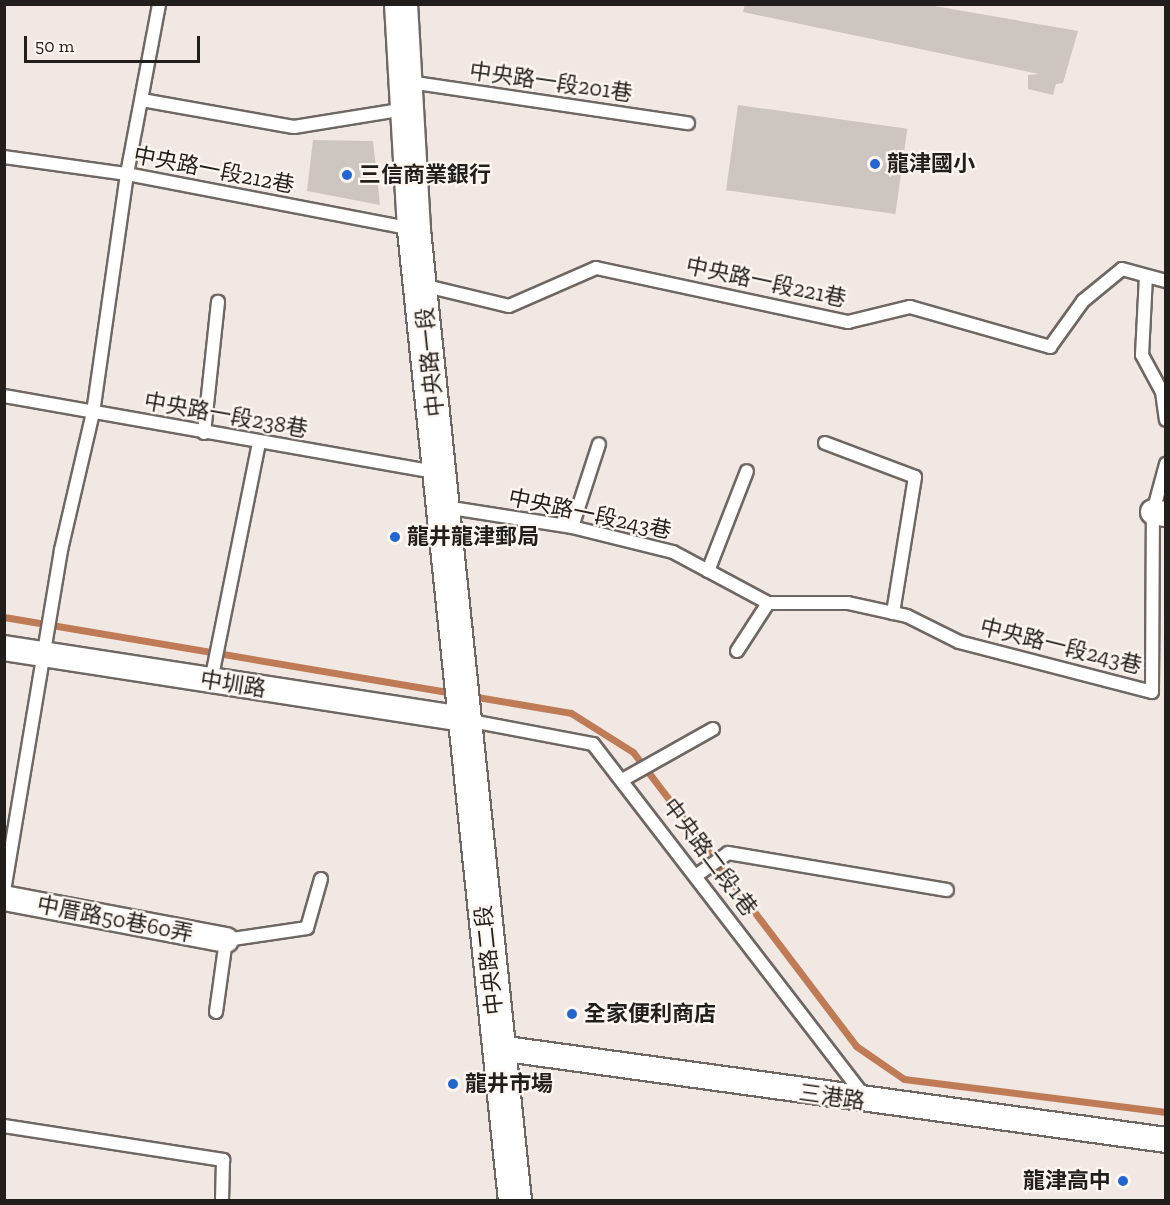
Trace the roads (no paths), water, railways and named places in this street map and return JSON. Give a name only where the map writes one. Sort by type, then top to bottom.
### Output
[{"type":"street","name":"中央路一段","points":[[401,4],[414,230],[422,285],[445,507],[462,720]]},
{"type":"street","name":"中圳路","points":[[4,648],[462,720]]},
{"type":"street","name":"中央路二段","points":[[462,720],[515,1200]]},
{"type":"street","name":"中厝路50巷60弄","points":[[4,898],[226,940]]},
{"type":"street","name":"三港路","points":[[499,1048],[871,1103],[1166,1140]]},
{"type":"lane","points":[[4,891],[42,654],[93,413],[127,174],[159,4]]},
{"type":"lane","name":"中央路一段201巷","points":[[142,100],[294,127],[407,96],[688,123]]},
{"type":"lane","name":"中央路一段212巷","points":[[4,157],[127,174],[414,230]]},
{"type":"lane","name":"中央路一段221巷","points":[[422,285],[509,306],[596,268],[848,322],[910,307],[1050,347],[1083,301],[1122,269],[1146,276]]},
{"type":"lane","points":[[1166,281],[1146,276],[1142,355],[1162,392],[1166,420]]},
{"type":"lane","points":[[204,433],[218,302]]},
{"type":"lane","name":"中央路一段238巷","points":[[4,396],[441,473]]},
{"type":"lane","points":[[211,681],[259,442]]},
{"type":"lane","points":[[825,443],[915,477],[893,613]]},
{"type":"lane","points":[[572,527],[599,444]]},
{"type":"lane","points":[[1159,513],[1166,464]]},
{"type":"lane","points":[[708,571],[747,471]]},
{"type":"lane","name":"中央路一段243巷","points":[[445,507],[572,527],[673,552],[768,603],[848,603],[893,613],[960,642],[1152,692],[1159,513]]},
{"type":"lane","points":[[737,651],[768,603]]},
{"type":"lane","name":"中央路二段1巷","points":[[462,720],[593,744],[624,778],[871,1103]]},
{"type":"lane","points":[[624,778],[713,729]]},
{"type":"lane","points":[[697,875],[728,853],[947,890]]},
{"type":"lane","name":"中厝路50巷60弄","points":[[226,940],[307,928],[321,879]]},
{"type":"lane","points":[[216,1012],[226,940]]},
{"type":"lane","points":[[4,1126],[223,1160],[222,1200]]},
{"type":"waterway","points":[[4,617],[455,693]]},
{"type":"waterway","points":[[471,696],[571,713],[633,752],[856,1046],[904,1079],[1166,1112]]},
{"type":"place","name":"龍津國小","points":[[875,164]]},
{"type":"place","name":"三信商業銀行","points":[[347,175]]},
{"type":"place","name":"龍井龍津郵局","points":[[395,537]]},
{"type":"place","name":"全家便利商店","points":[[572,1014]]},
{"type":"place","name":"龍井市場","points":[[453,1084]]},
{"type":"place","name":"龍津高中","points":[[1123,1181]]}]
